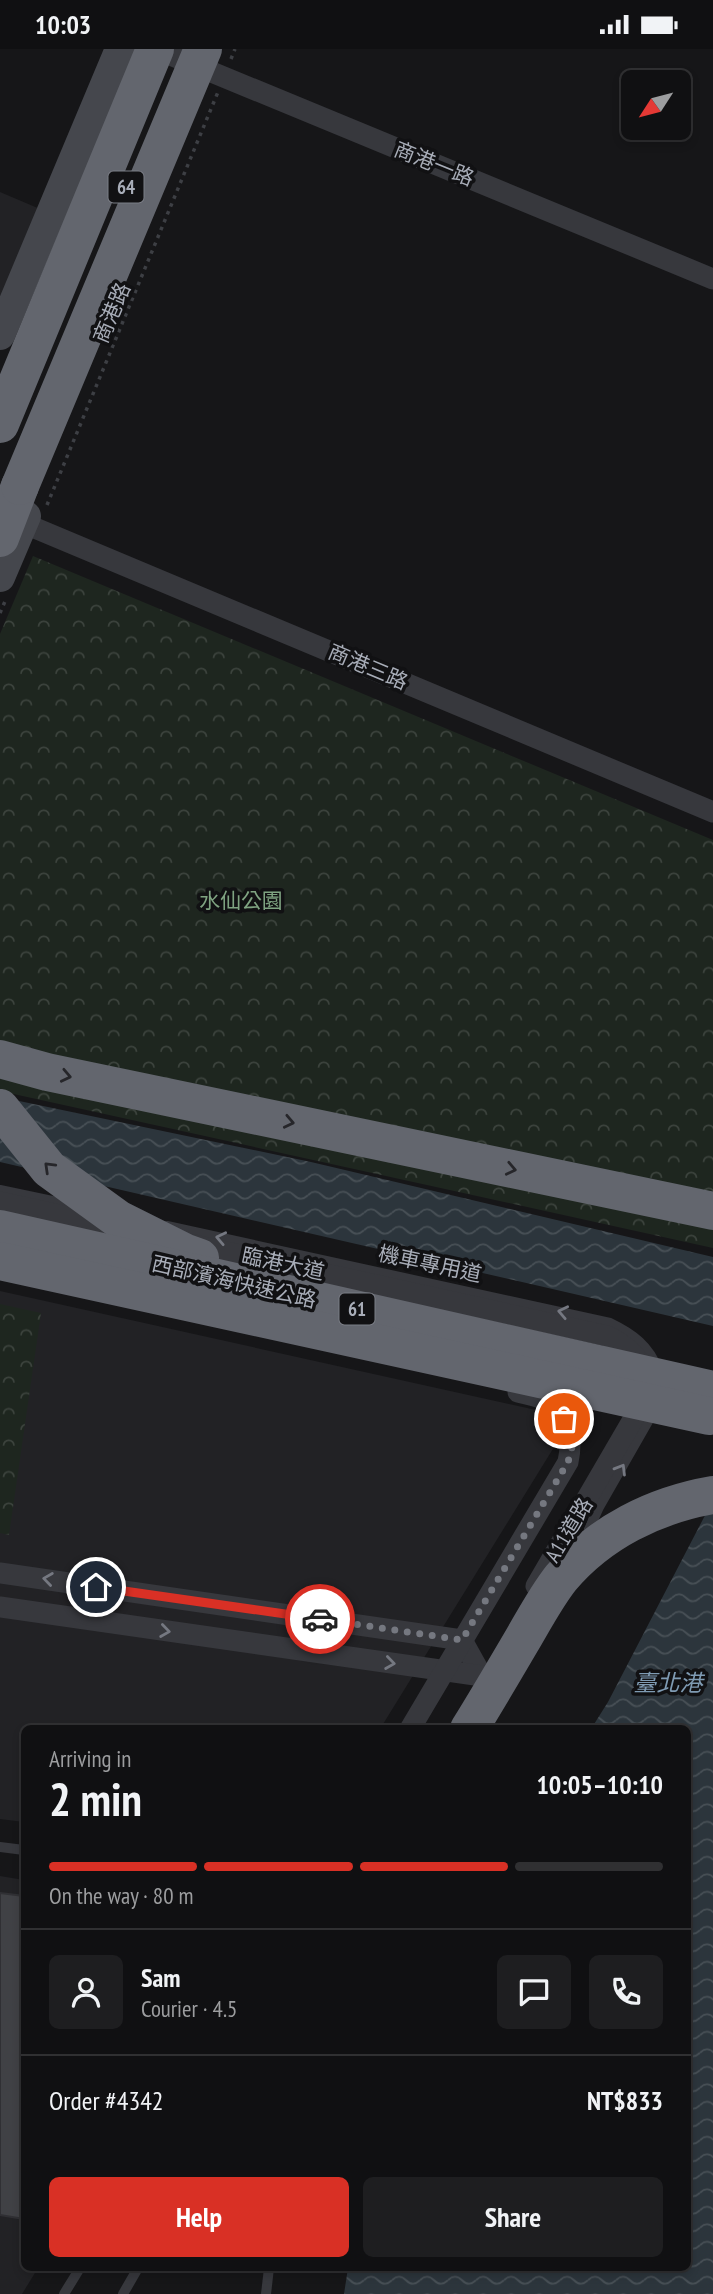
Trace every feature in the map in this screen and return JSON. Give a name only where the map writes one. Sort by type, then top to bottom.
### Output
[{"type":"highway","points":[[0,378],[138,49]]},
{"type":"highway","name":"64","points":[[10,489],[50,318],[110,159],[156,49]]},
{"type":"highway","name":"64","points":[[0,424],[184,49]]},
{"type":"highway","points":[[15,530],[10,489],[216,62]]},
{"type":"highway","points":[[0,400],[50,318]]},
{"type":"highway","points":[[0,1059],[47,1072],[713,1211]]},
{"type":"highway","points":[[0,1108],[49,1169],[118,1219],[186,1254],[262,1277],[543,1351]]},
{"type":"highway","name":"西部濱海快速公路","points":[[0,1230],[713,1390]]},
{"type":"highway","points":[[0,1238],[713,1397]]},
{"type":"highway","points":[[0,1254],[529,1371],[713,1417]]},
{"type":"highway","name":"西部濱海快速公路","points":[[0,1261],[713,1417]]},
{"type":"highway","points":[[471,1725],[561,1579],[594,1536],[626,1525],[650,1512],[713,1495]]},
{"type":"street","points":[[0,335],[120,49]]},
{"type":"street","name":"商港一路","points":[[156,49],[216,62],[713,279]]},
{"type":"street","name":"商港路","points":[[5,584],[15,530],[216,62]]},
{"type":"street","name":"商港三路","points":[[15,530],[713,812]]},
{"type":"street","name":"臨港大道","points":[[0,1202],[406,1296],[436,1308],[607,1336]]},
{"type":"street","name":"A11道路","points":[[0,1277],[540,1397],[555,1405],[564,1419],[572,1447],[568,1462],[412,1725]]},
{"type":"street","name":"A11道路","points":[[452,1725],[642,1404],[647,1388],[635,1355],[624,1344],[607,1336]]},
{"type":"street","points":[[0,1573],[462,1640],[482,1676]]},
{"type":"street","points":[[0,1607],[482,1676]]},
{"type":"lane","name":"機車專用道","points":[[0,1190],[610,1323],[628,1332],[644,1344],[653,1359],[659,1374],[660,1393],[653,1415],[599,1507],[594,1536]]},
{"type":"lane","points":[[427,1362],[422,1351],[436,1308]]},
{"type":"lane","points":[[398,1355],[408,1348],[415,1313]]},
{"type":"lane","points":[[0,1847],[21,1850]]},
{"type":"lane","points":[[64,2294],[78,2271]]},
{"type":"lane","points":[[123,2294],[136,2271]]},
{"type":"lane","points":[[266,2294],[270,2271]]},
{"type":"path","points":[[15,530],[216,62],[234,49]]},
{"type":"path","points":[[0,613],[5,584]]},
{"type":"shaded area","points":[[0,192],[40,209],[0,299]]},
{"type":"shaded area","points":[[0,1291],[572,1418],[382,1725],[21,1725],[21,1822],[0,1819]]},
{"type":"shaded area","points":[[0,1876],[21,1880],[21,2271],[36,2271],[22,2294],[0,2294]]},
{"type":"green space","name":"水仙公園","points":[[33,556],[713,840],[713,1248],[0,1091],[0,634]]},
{"type":"green space","points":[[0,1304],[41,1313],[9,1535],[0,1533]]},
{"type":"water","points":[[0,1097],[311,1162],[713,1257],[713,1326],[0,1162]]},
{"type":"water","name":"臺北港","points":[[713,1500],[713,2294],[344,2294],[348,2271],[691,2271],[691,1725],[594,1725]]},
{"type":"building","points":[[0,1893],[21,1896],[21,2218],[0,2215]]},
{"type":"way so far","points":[[320,1619],[462,1640],[568,1462],[572,1447],[564,1419]]},
{"type":"route","points":[[96,1587],[320,1619]]}]
